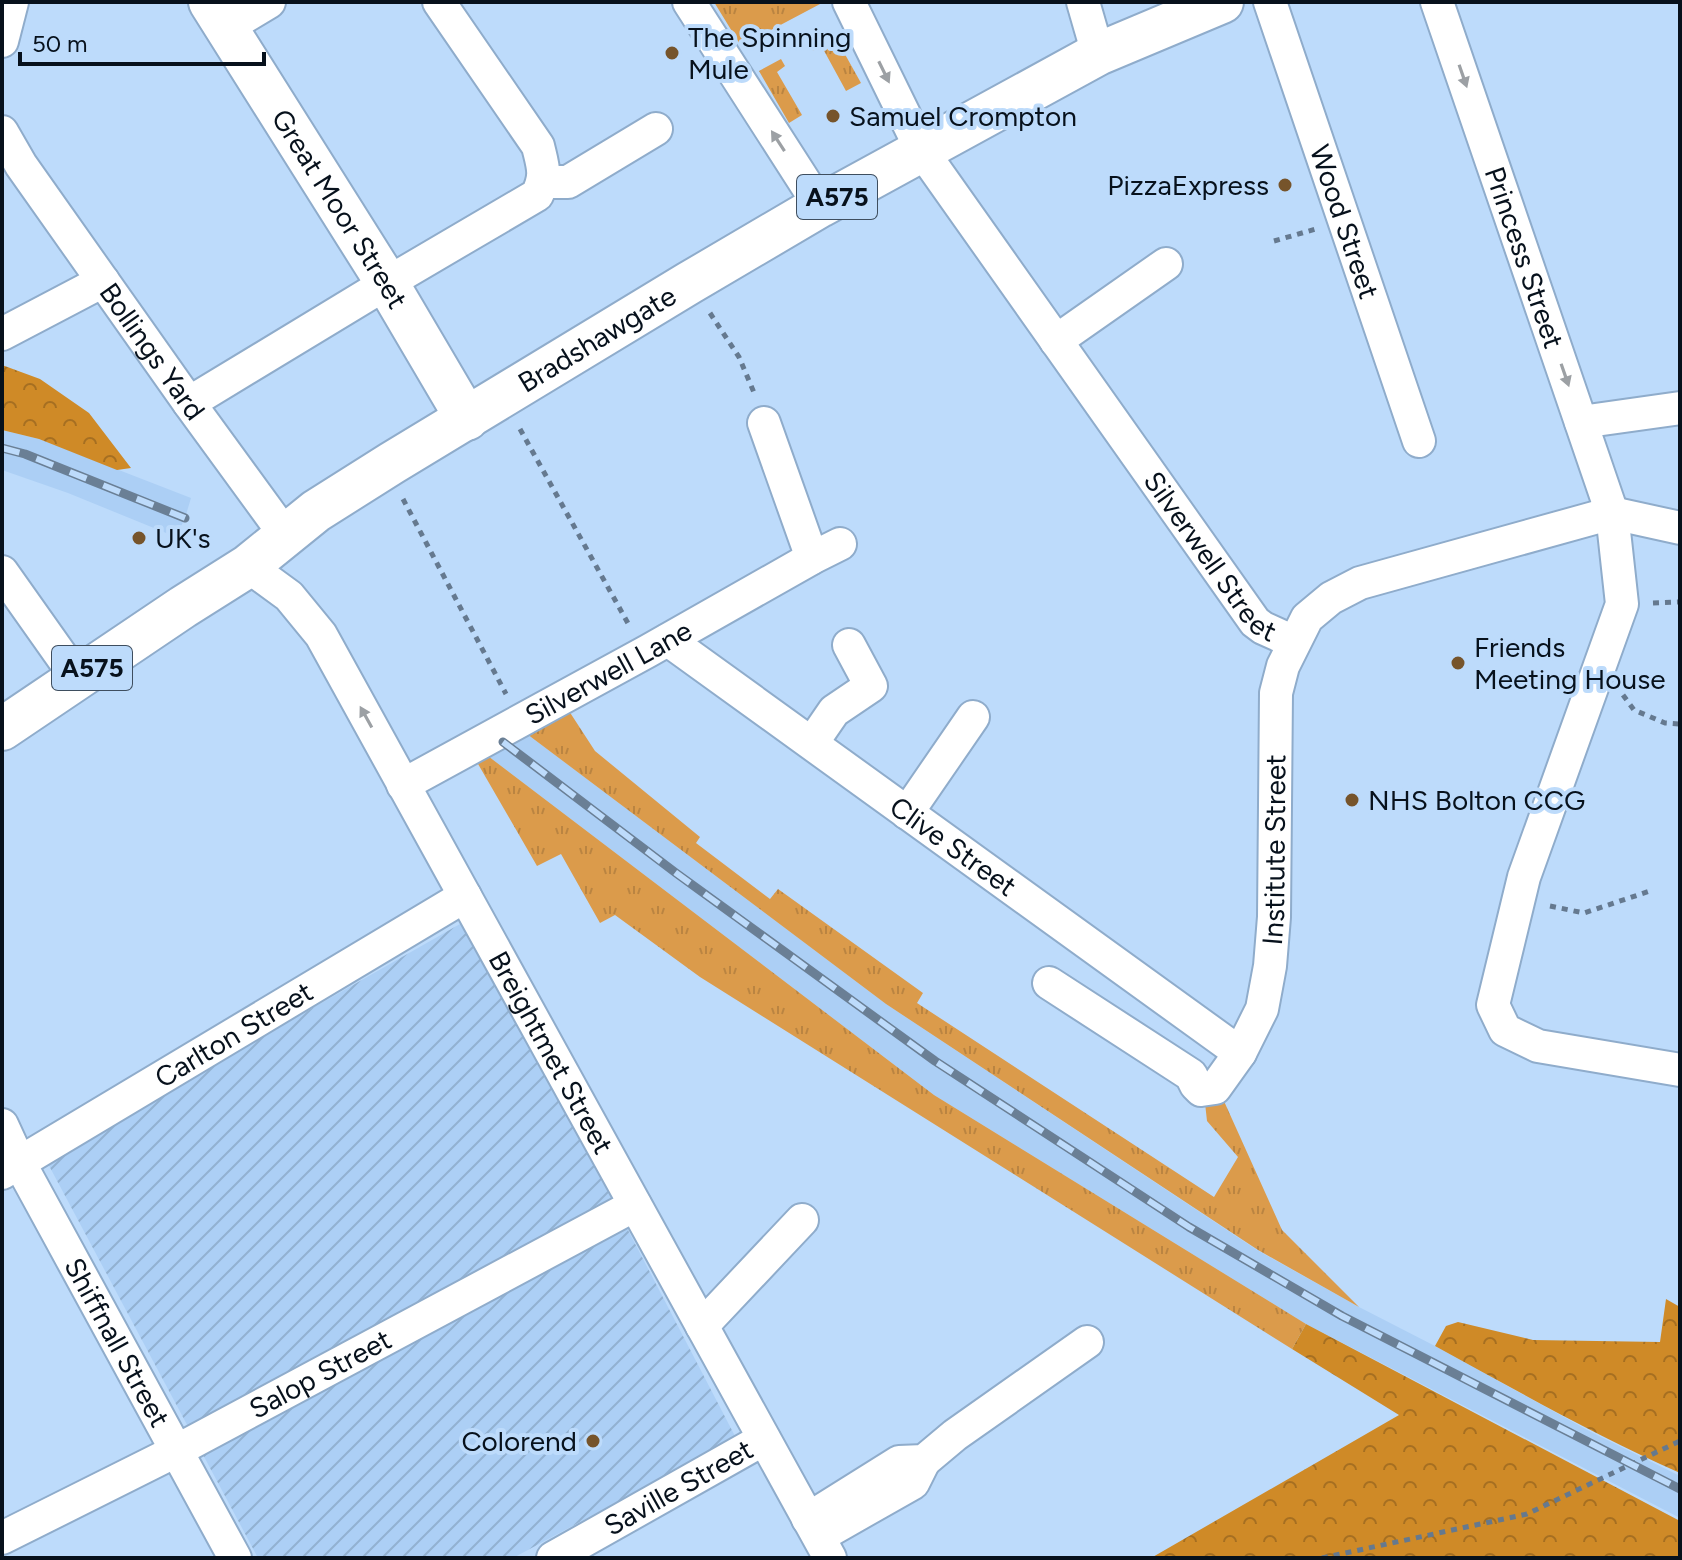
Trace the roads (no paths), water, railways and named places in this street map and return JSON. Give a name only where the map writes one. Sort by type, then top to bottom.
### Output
[{"type":"main road","name":"Bradshawgate","points":[[2,729],[248,566],[316,511],[689,283],[820,206],[1098,54],[1222,2]]},
{"type":"main road","name":"Great Moor Street","points":[[218,15],[387,283],[467,419]]},
{"type":"street","points":[[2,41],[12,2]]},
{"type":"street","points":[[218,15],[269,2]]},
{"type":"street","points":[[189,403],[537,195],[544,171],[538,146],[439,2]]},
{"type":"street","points":[[689,2],[820,206]]},
{"type":"street","name":"Silverwell Street","points":[[849,2],[922,151],[1255,622],[1263,628],[1294,642],[1307,618],[1331,598],[1360,583],[1612,513],[1680,528]]},
{"type":"street","points":[[1083,2],[1098,54]]},
{"type":"street","name":"Wood Street","points":[[1270,2],[1419,441]]},
{"type":"street","name":"Princess Street","points":[[1437,2],[1612,513],[1622,604],[1524,877],[1493,1005],[1505,1030],[1538,1046],[1680,1070]]},
{"type":"street","points":[[543,182],[568,182],[656,129]]},
{"type":"street","name":"Bollings Yard","points":[[2,132],[21,165],[286,536]]},
{"type":"street","points":[[1056,341],[1166,264]]},
{"type":"street","points":[[2,334],[103,281]]},
{"type":"street","points":[[1581,422],[1680,408]]},
{"type":"street","points":[[764,423],[812,558]]},
{"type":"street","name":"Silverwell Lane","points":[[403,785],[840,544]]},
{"type":"street","name":"Breightmet Street","points":[[248,566],[289,596],[321,635],[764,1439],[827,1527]]},
{"type":"street","points":[[2,572],[77,678]]},
{"type":"street","name":"Institute Street","points":[[1049,983],[1191,1075],[1201,1090],[1215,1088],[1240,1053],[1262,1009],[1270,966],[1274,917],[1276,693],[1294,642]]},
{"type":"street","name":"Clive Street","points":[[658,645],[812,743],[1240,1053]]},
{"type":"street","points":[[812,743],[834,711],[871,686],[849,645]]},
{"type":"street","points":[[907,813],[973,717]]},
{"type":"street","name":"Carlton Street","points":[[10,1167],[465,896]]},
{"type":"street","name":"Shiffnall Street","points":[[2,1125],[10,1167],[235,1558]]},
{"type":"street","name":"Salop Street","points":[[2,1538],[176,1451],[635,1205]]},
{"type":"street","points":[[702,1326],[802,1220]]},
{"type":"street","points":[[827,1527],[899,1462],[924,1461],[955,1435],[1087,1342]]},
{"type":"street","name":"Saville Street","points":[[553,1558],[764,1439]]},
{"type":"railway","points":[[2,448],[25,454],[185,518]]},
{"type":"railway","points":[[503,742],[676,873],[935,1061],[1189,1227],[1342,1316],[1680,1489]]},
{"type":"place","name":"The Spinning Mule","points":[[672,53]]},
{"type":"place","name":"Samuel Crompton","points":[[833,116]]},
{"type":"place","name":"PizzaExpress","points":[[1285,185]]},
{"type":"place","name":"UK's","points":[[139,538]]},
{"type":"place","name":"Friends Meeting House","points":[[1458,663]]},
{"type":"place","name":"NHS Bolton CCG","points":[[1352,800]]},
{"type":"place","name":"Colorend","points":[[593,1441]]}]
